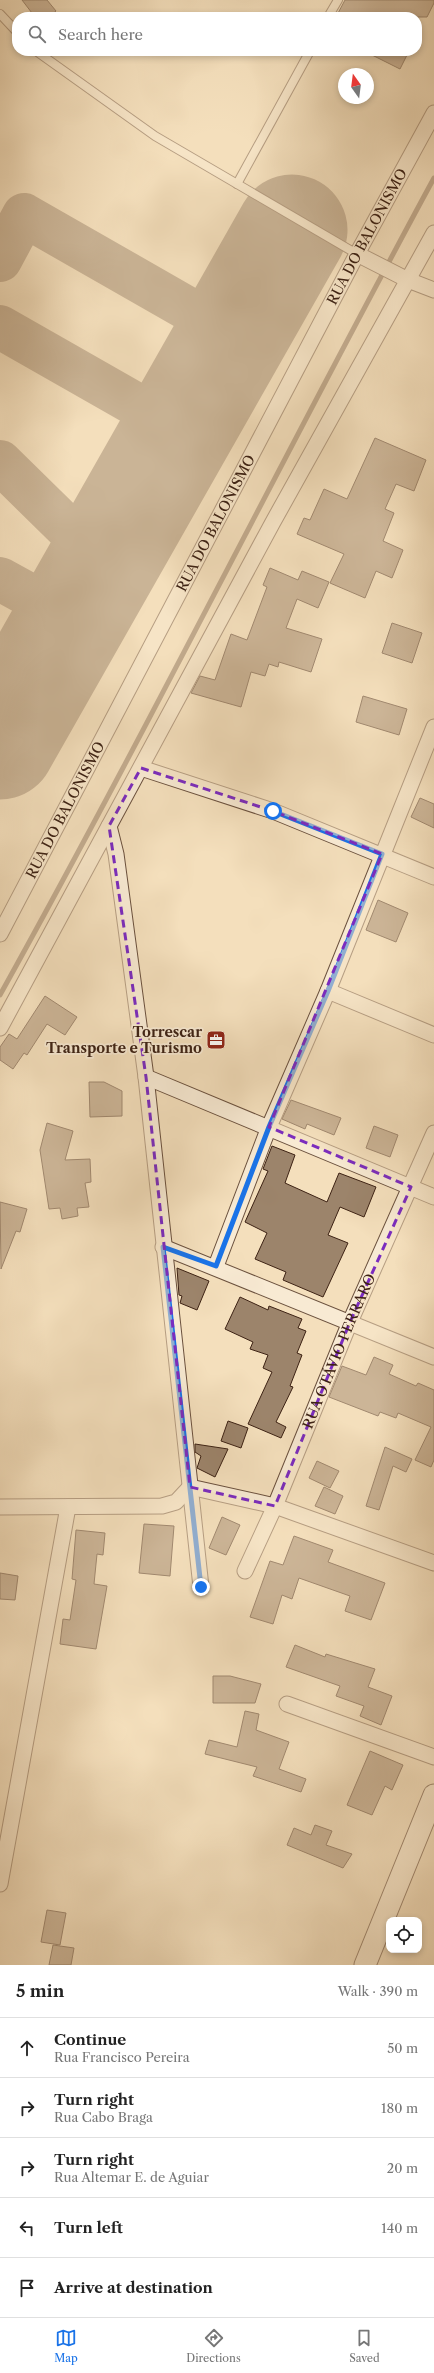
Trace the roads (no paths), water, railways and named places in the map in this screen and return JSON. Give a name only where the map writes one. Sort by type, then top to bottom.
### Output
[{"type":"street","name":"RUA DO BALONISMO","points":[[0,934],[357,254],[434,113]]},
{"type":"street","points":[[0,1028],[110,826],[403,278],[434,233]]},
{"type":"street","points":[[357,254],[403,278],[434,290]]},
{"type":"street","points":[[216,1266],[269,1127],[328,991],[434,727]]},
{"type":"street","points":[[141,768],[273,811],[434,876]]},
{"type":"street","points":[[110,826],[116,854],[146,1077],[163,1247],[201,1587]]},
{"type":"street","points":[[328,991],[434,1035]]},
{"type":"street","points":[[146,1077],[434,1196]]},
{"type":"street","name":"RUA OTÁVIO PERRARO","points":[[245,1571],[275,1506],[350,1322],[434,1134]]},
{"type":"street","points":[[163,1247],[216,1266],[434,1357]]},
{"type":"street","points":[[190,1487],[275,1506],[434,1563]]},
{"type":"street","points":[[0,1507],[162,1506],[176,1502],[190,1487]]},
{"type":"street","points":[[0,1884],[68,1506]]},
{"type":"street","points":[[287,1704],[434,1757]]},
{"type":"street","points":[[364,1965],[434,1795]]},
{"type":"lane","points":[[331,12],[338,0]]},
{"type":"lane","points":[[0,14],[12,27]]},
{"type":"lane","points":[[43,56],[155,136],[357,254]]},
{"type":"lane","points":[[237,184],[307,56]]},
{"type":"waterway","points":[[0,995],[110,792],[434,178]]},
{"type":"place","name":"Torrescar Transporte e Turismo","points":[[216,1040]]}]
